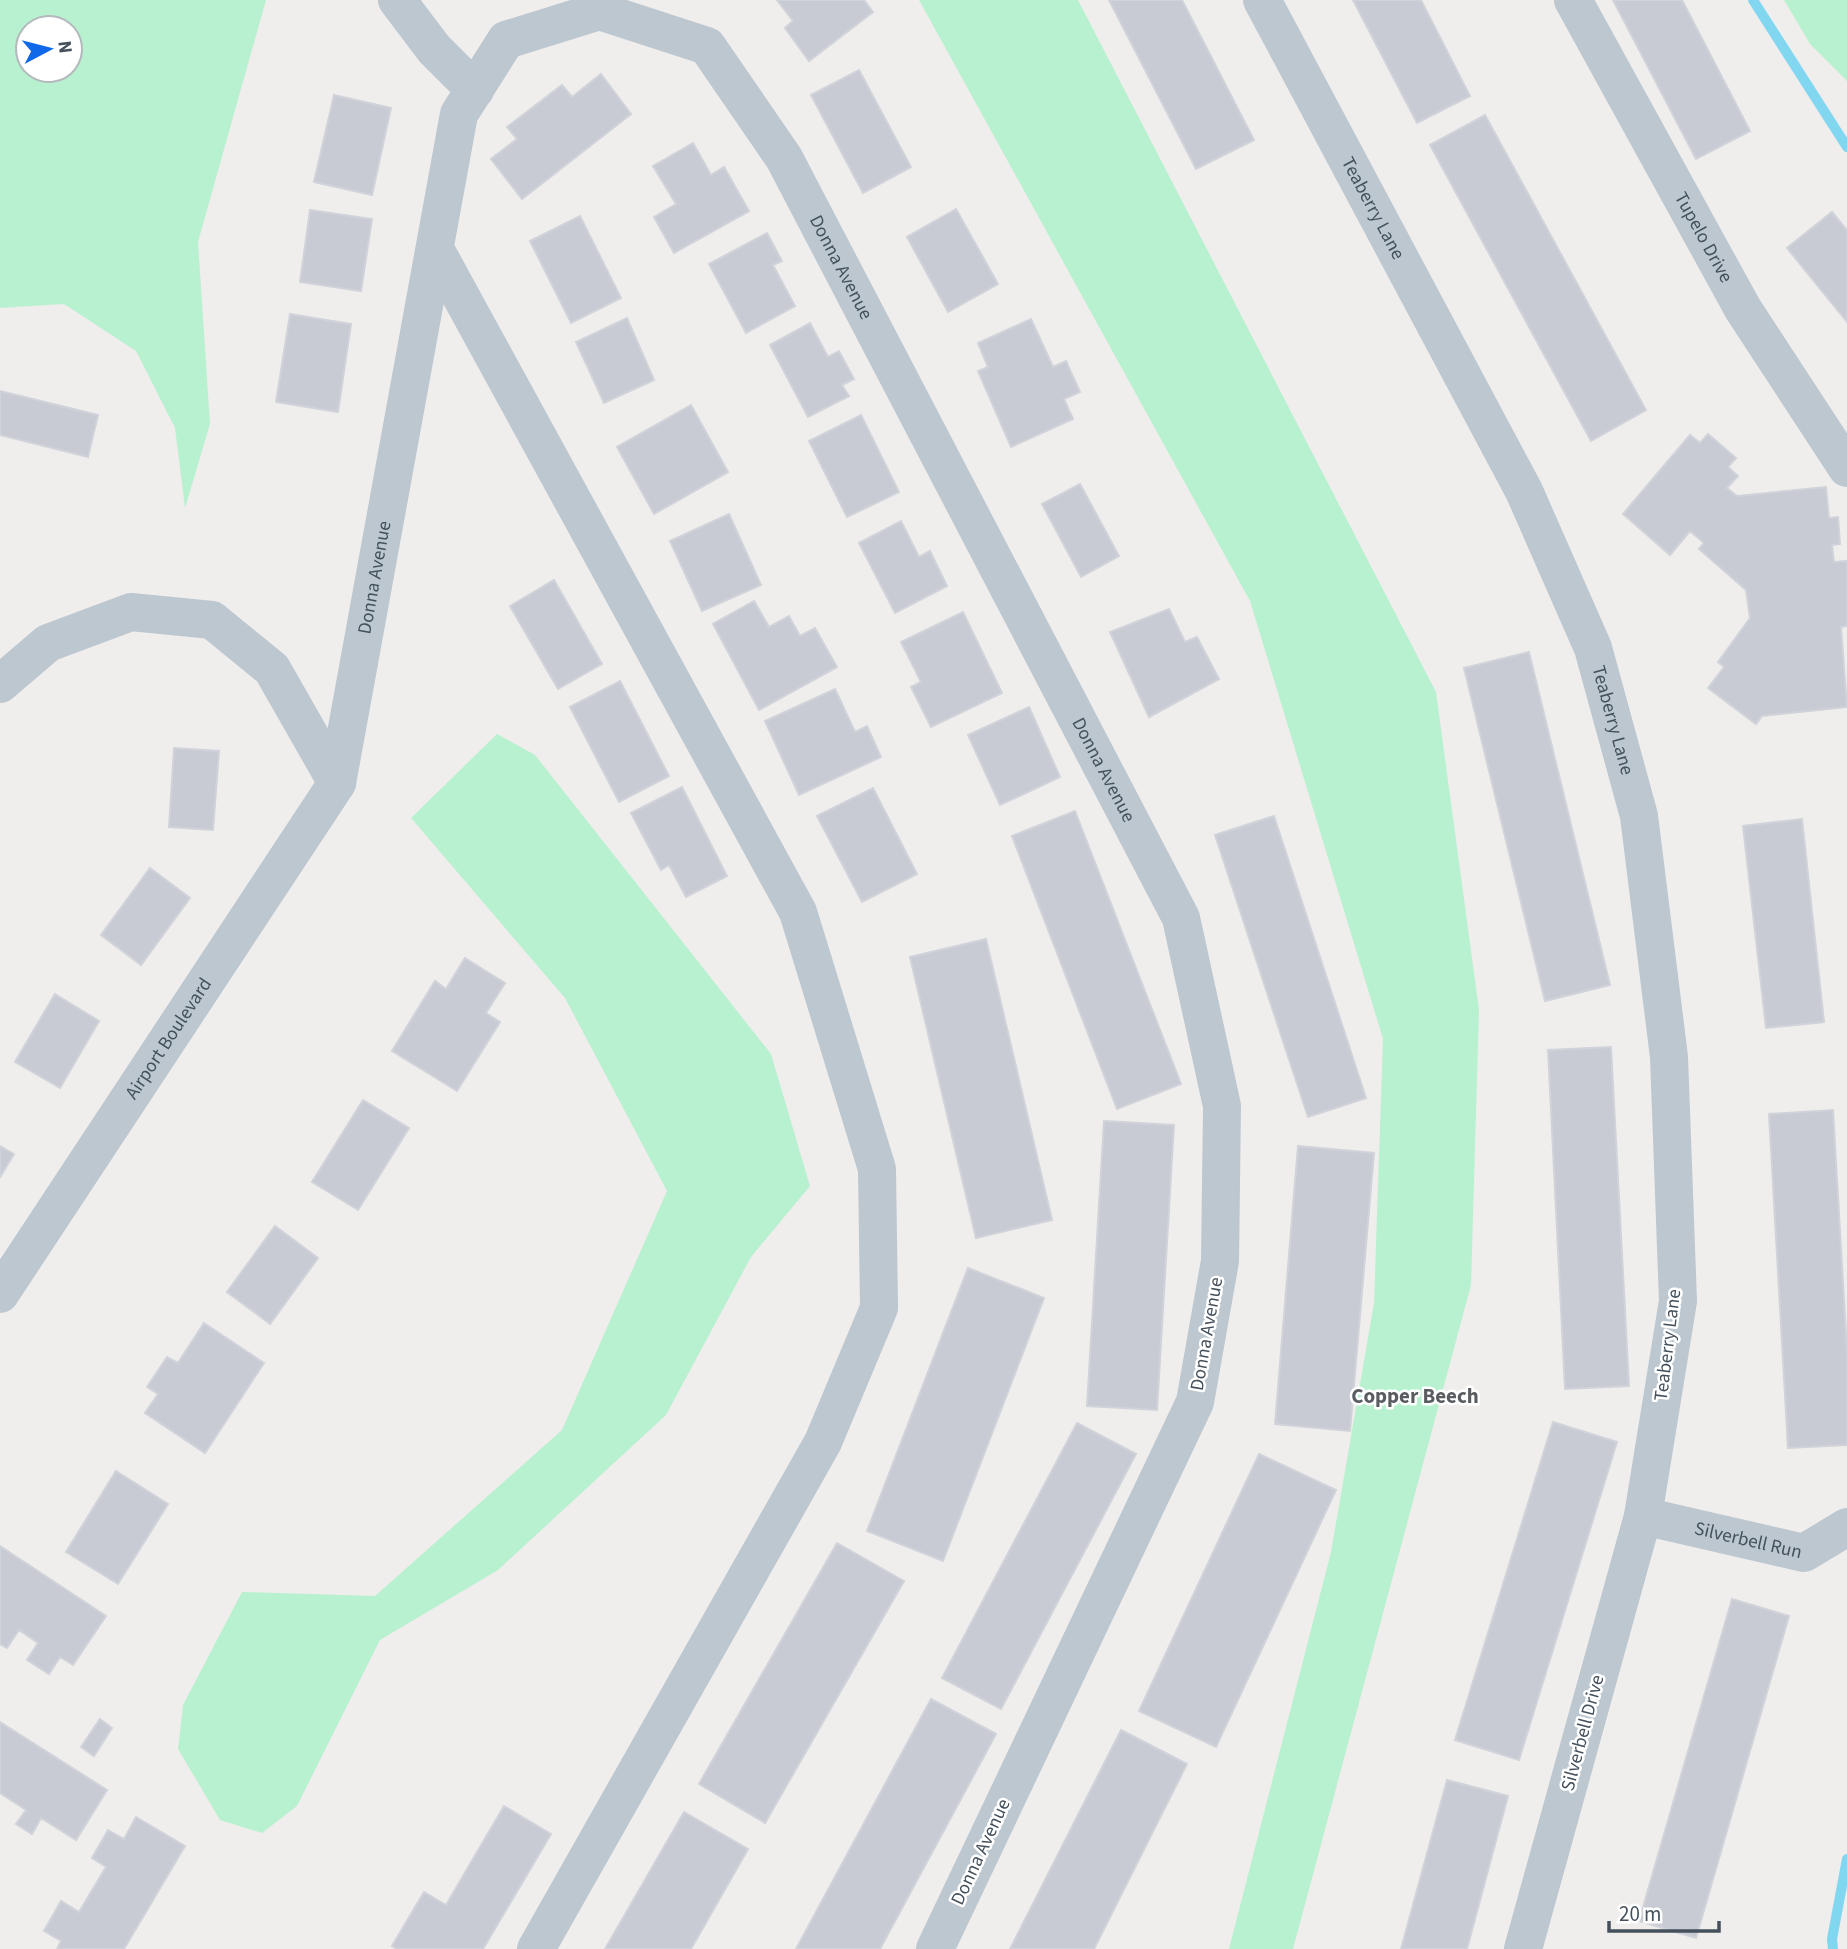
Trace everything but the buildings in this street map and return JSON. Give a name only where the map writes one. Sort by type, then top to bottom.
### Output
[{"type":"street","points":[[397,0],[434,49],[475,90]]},
{"type":"street","name":"Teaberry Lane","points":[[1262,0],[1524,491],[1552,551],[1593,648],[1639,816],[1669,1057],[1678,1301],[1643,1516]]},
{"type":"street","name":"Tupelo Drive","points":[[1573,0],[1744,309],[1847,468]]},
{"type":"street","name":"Donna Avenue","points":[[337,783],[459,114],[506,40],[598,11],[707,46],[784,158],[1181,918],[1222,1106],[1220,1261],[1195,1402],[935,1949]]},
{"type":"street","points":[[435,249],[798,912],[877,1168],[879,1308],[823,1442],[536,1949]]},
{"type":"street","points":[[0,684],[48,642],[131,612],[212,620],[272,669],[337,783]]},
{"type":"street","name":"Airport Boulevard","points":[[0,1294],[337,783]]},
{"type":"street","name":"Silverbell Run","points":[[1643,1516],[1804,1553],[1847,1527]]},
{"type":"street","name":"Silverbell Drive","points":[[1523,1949],[1643,1516]]},
{"type":"green space","points":[[0,0],[266,0],[198,242],[210,424],[185,508],[175,428],[136,351],[64,304],[0,308]]},
{"type":"green space","points":[[919,0],[1078,0],[1436,692],[1479,1010],[1471,1285],[1293,1949],[1229,1949],[1331,1552],[1374,1303],[1383,1039],[1250,601]]},
{"type":"green space","points":[[1784,0],[1847,0],[1847,81],[1810,44]]},
{"type":"green space","points":[[497,734],[535,755],[771,1054],[810,1186],[751,1257],[666,1415],[498,1570],[380,1640],[297,1806],[262,1833],[220,1820],[178,1749],[183,1705],[242,1592],[375,1596],[562,1430],[667,1191],[565,998],[411,818]]},
{"type":"waterway","points":[[1753,0],[1847,147]]},
{"type":"waterway","points":[[1833,1949],[1832,1939],[1847,1859]]},
{"type":"district","name":"Copper Beech","points":[[1415,1396]]}]
